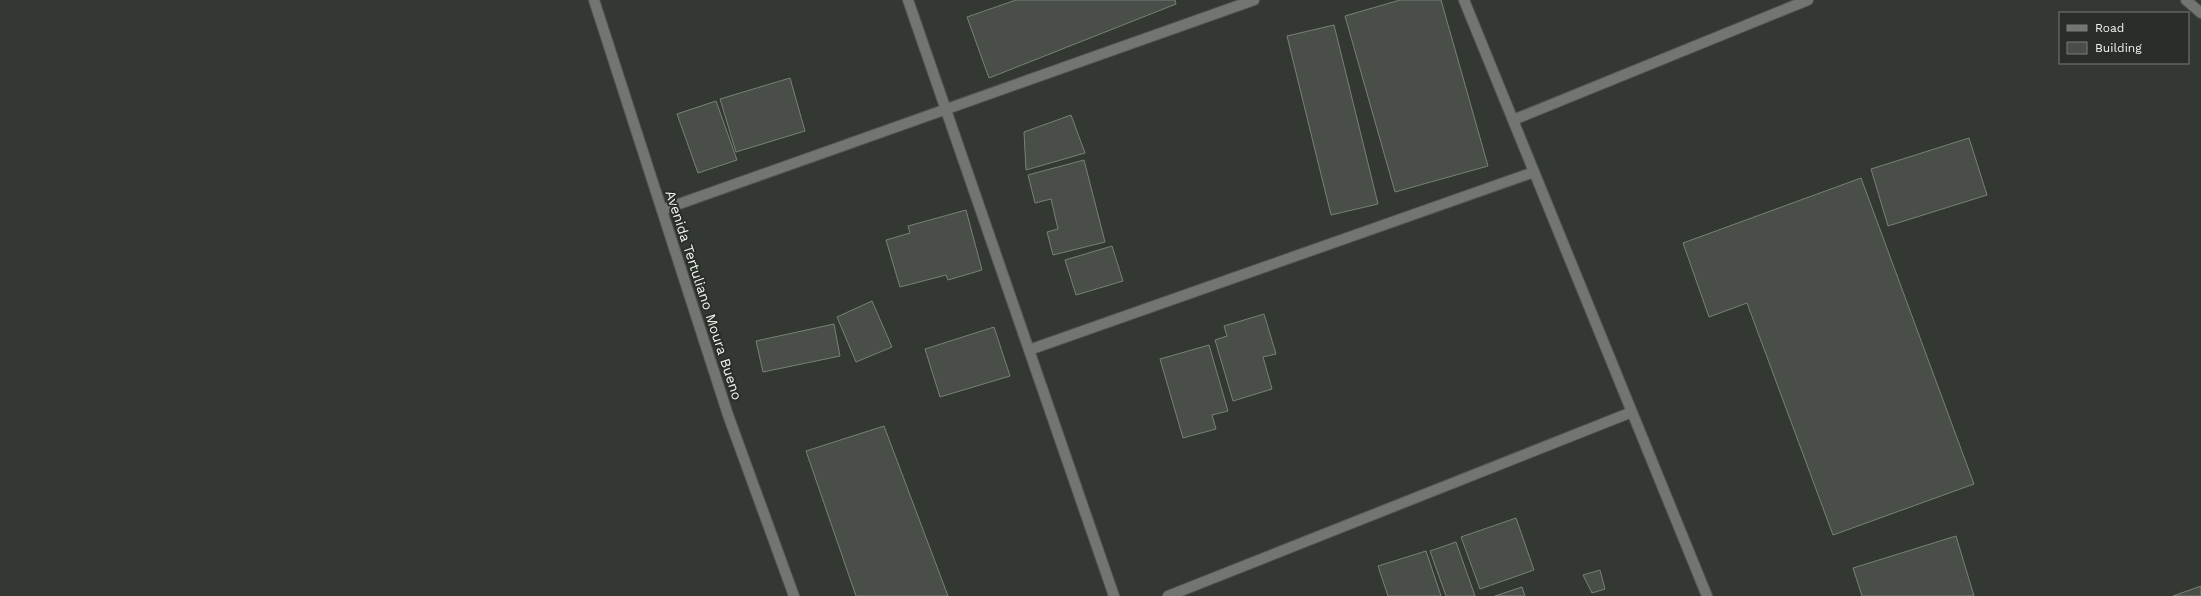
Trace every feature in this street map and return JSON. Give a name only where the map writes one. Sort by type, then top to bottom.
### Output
[{"type":"street","name":"Avenida Tertuliano Moura Bueno","points":[[594,0],[728,415],[794,596]]},
{"type":"street","points":[[908,0],[1114,596]]},
{"type":"street","points":[[662,210],[946,109],[1229,4],[1254,0]]},
{"type":"street","points":[[1464,0],[1707,596]]},
{"type":"street","points":[[1513,120],[1808,0]]},
{"type":"street","points":[[2186,0],[2201,13]]},
{"type":"street","points":[[1029,350],[1534,172]]},
{"type":"street","points":[[1168,596],[1632,412]]},
{"type":"building","points":[[1016,0],[1175,0],[1176,4],[989,78],[967,17]]},
{"type":"building","points":[[1400,0],[1441,0],[1488,166],[1395,192],[1345,16]]},
{"type":"building","points":[[1334,25],[1378,204],[1331,215],[1287,36]]},
{"type":"building","points":[[790,78],[805,131],[736,152],[720,99]]},
{"type":"building","points":[[716,101],[737,160],[698,173],[677,114]]},
{"type":"building","points":[[1071,115],[1085,153],[1026,170],[1024,132]]},
{"type":"building","points":[[1969,138],[1987,195],[1888,226],[1871,169]]},
{"type":"building","points":[[1084,160],[1105,242],[1053,255],[1047,232],[1058,229],[1051,199],[1035,203],[1028,175]]},
{"type":"building","points":[[1861,178],[1974,484],[1833,535],[1747,303],[1709,317],[1683,243]]},
{"type":"building","points":[[966,210],[982,270],[948,280],[946,275],[900,287],[886,240],[910,233],[908,226]]},
{"type":"building","points":[[1112,246],[1123,281],[1076,295],[1065,260]]},
{"type":"building","points":[[872,301],[892,347],[856,362],[837,317]]},
{"type":"building","points":[[1264,314],[1276,354],[1263,357],[1272,389],[1233,401],[1215,340],[1227,336],[1224,326]]},
{"type":"building","points":[[834,324],[840,356],[763,372],[756,341]]},
{"type":"building","points":[[994,327],[1010,376],[940,397],[925,349]]},
{"type":"building","points":[[1209,345],[1228,411],[1212,415],[1216,429],[1183,438],[1160,359]]},
{"type":"building","points":[[884,426],[948,596],[856,596],[806,451]]},
{"type":"building","points":[[1516,518],[1534,570],[1480,589],[1461,537]]},
{"type":"building","points":[[1956,536],[1974,596],[1862,596],[1853,568]]},
{"type":"building","points":[[1456,542],[1475,596],[1446,596],[1430,551]]},
{"type":"building","points":[[1426,551],[1441,596],[1388,596],[1378,566]]},
{"type":"building","points":[[1600,570],[1605,589],[1592,593],[1583,575]]},
{"type":"building","points":[[2201,586],[2201,596],[2173,596]]},
{"type":"building","points":[[1522,587],[1525,596],[1495,596]]}]
